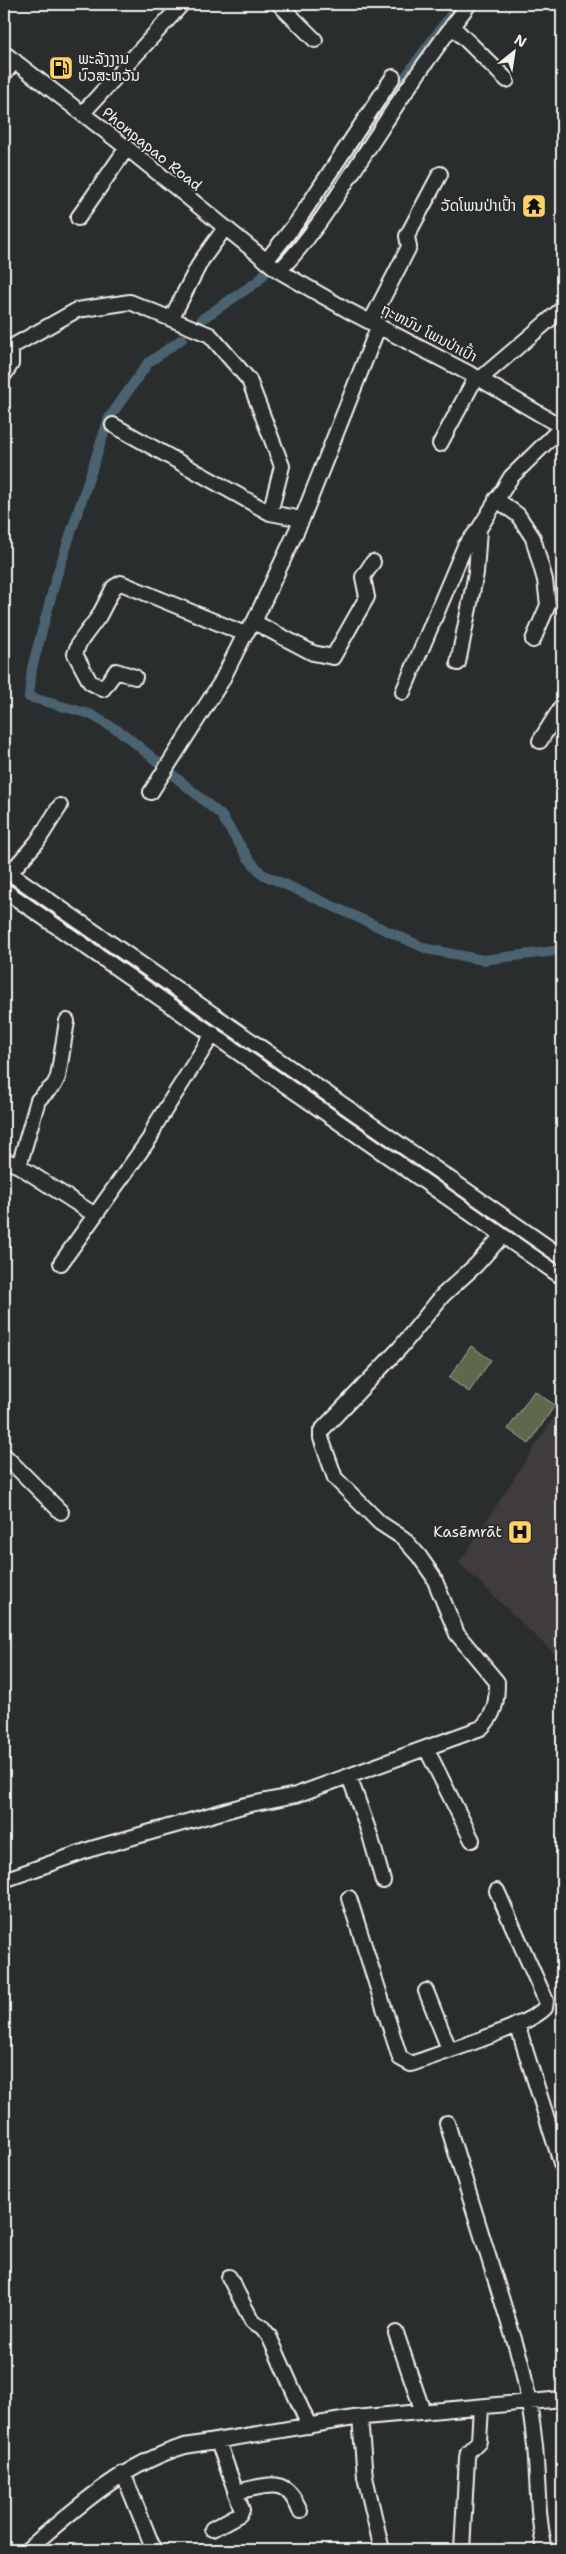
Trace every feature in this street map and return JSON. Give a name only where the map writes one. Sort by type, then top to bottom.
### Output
[{"type":"street","points":[[279,4],[315,40]]},
{"type":"street","points":[[271,265],[303,246],[401,98],[469,4]]},
{"type":"street","points":[[82,114],[179,5]]},
{"type":"street","points":[[452,26],[507,80]]},
{"type":"street","points":[[4,74],[9,57]]},
{"type":"street","name":"Phonpapao Road","points":[[9,57],[127,148],[271,265]]},
{"type":"street","points":[[271,265],[392,77]]},
{"type":"street","points":[[78,218],[127,148]]},
{"type":"street","points":[[151,792],[221,682],[245,634],[254,622],[302,518],[375,323],[409,247],[407,236],[440,174]]},
{"type":"street","points":[[171,319],[201,262],[225,228]]},
{"type":"street","name":"ຖະຫນົນ ໂພນປ່າເປົ້າ","points":[[271,265],[478,378],[562,427]]},
{"type":"street","points":[[4,375],[11,364],[7,349],[77,310],[130,302],[210,335],[249,380],[282,466],[270,513]]},
{"type":"street","points":[[440,444],[478,378],[562,309]]},
{"type":"street","points":[[113,424],[270,513],[302,518]]},
{"type":"street","points":[[403,692],[454,568],[465,546],[479,529],[496,498],[511,478],[562,427]]},
{"type":"street","points":[[496,498],[518,515],[533,538],[545,580],[548,605],[533,640]]},
{"type":"street","points":[[458,663],[476,573],[479,529]]},
{"type":"street","points":[[254,622],[313,653],[333,657],[367,597],[363,577],[373,562]]},
{"type":"street","points":[[135,677],[116,671],[103,690],[90,682],[75,654],[79,643],[100,616],[114,587],[120,583],[245,634]]},
{"type":"street","points":[[540,741],[562,706]]},
{"type":"street","points":[[60,806],[37,842],[7,871],[562,1256]]},
{"type":"street","points":[[4,890],[562,1277]]},
{"type":"street","points":[[19,1166],[38,1100],[54,1085],[58,1077],[67,1021]]},
{"type":"street","points":[[61,1263],[150,1138],[156,1124],[213,1034]]},
{"type":"street","points":[[4,1160],[19,1166],[95,1215]]},
{"type":"street","points":[[4,1880],[90,1848],[246,1805],[296,1794],[481,1728],[488,1721],[494,1712],[497,1696],[496,1682],[457,1634],[433,1576],[419,1556],[403,1538],[380,1523],[335,1478],[321,1438],[321,1431],[400,1348],[443,1295],[476,1265],[502,1236]]},
{"type":"street","points":[[4,1455],[60,1512]]},
{"type":"street","points":[[426,1748],[472,1840]]},
{"type":"street","points":[[349,1776],[370,1835],[383,1880]]},
{"type":"street","points":[[349,1898],[400,2058],[411,2064],[517,2024],[540,2013],[545,2008],[546,2001],[497,1891]]},
{"type":"street","points":[[426,1991],[450,2049]]},
{"type":"street","points":[[517,2024],[562,2166]]},
{"type":"street","points":[[447,2123],[521,2362],[530,2402],[538,2501],[545,2550]]},
{"type":"street","points":[[230,2277],[252,2321],[270,2336],[308,2426]]},
{"type":"street","points":[[396,2333],[423,2412]]},
{"type":"street","points":[[36,2547],[94,2494],[124,2473],[160,2453],[218,2441],[360,2418],[562,2399]]},
{"type":"street","points":[[462,2550],[467,2458],[468,2452],[479,2441],[481,2407]]},
{"type":"street","points":[[360,2418],[365,2476],[382,2550]]},
{"type":"street","points":[[212,2529],[242,2512],[218,2441]]},
{"type":"street","points":[[124,2473],[154,2550]]},
{"type":"street","points":[[235,2492],[279,2485],[287,2489],[294,2497],[300,2511]]},
{"type":"shaded area","name":"Kasēmrāt","points":[[562,1405],[562,1661],[459,1563]]},
{"type":"green space","points":[[471,1346],[491,1360],[469,1392],[449,1378]]},
{"type":"green space","points":[[534,1391],[555,1405],[529,1444],[508,1429]]},
{"type":"waterway","points":[[202,319],[257,282],[279,257],[311,217],[392,95],[459,4]]},
{"type":"waterway","points":[[182,339],[148,363],[109,418],[57,575],[32,668],[29,697],[90,714],[124,734],[221,815],[248,858],[262,874],[427,949],[483,960],[562,950]]},
{"type":"place","name":"ພະລັງງານ ບົວສະຫວັນ","points":[[61,68]]},
{"type":"place","name":"ວັດໂພນປ່າເປົ້າ","points":[[534,206]]},
{"type":"place","name":"Kasēmrāt","points":[[520,1532]]}]
